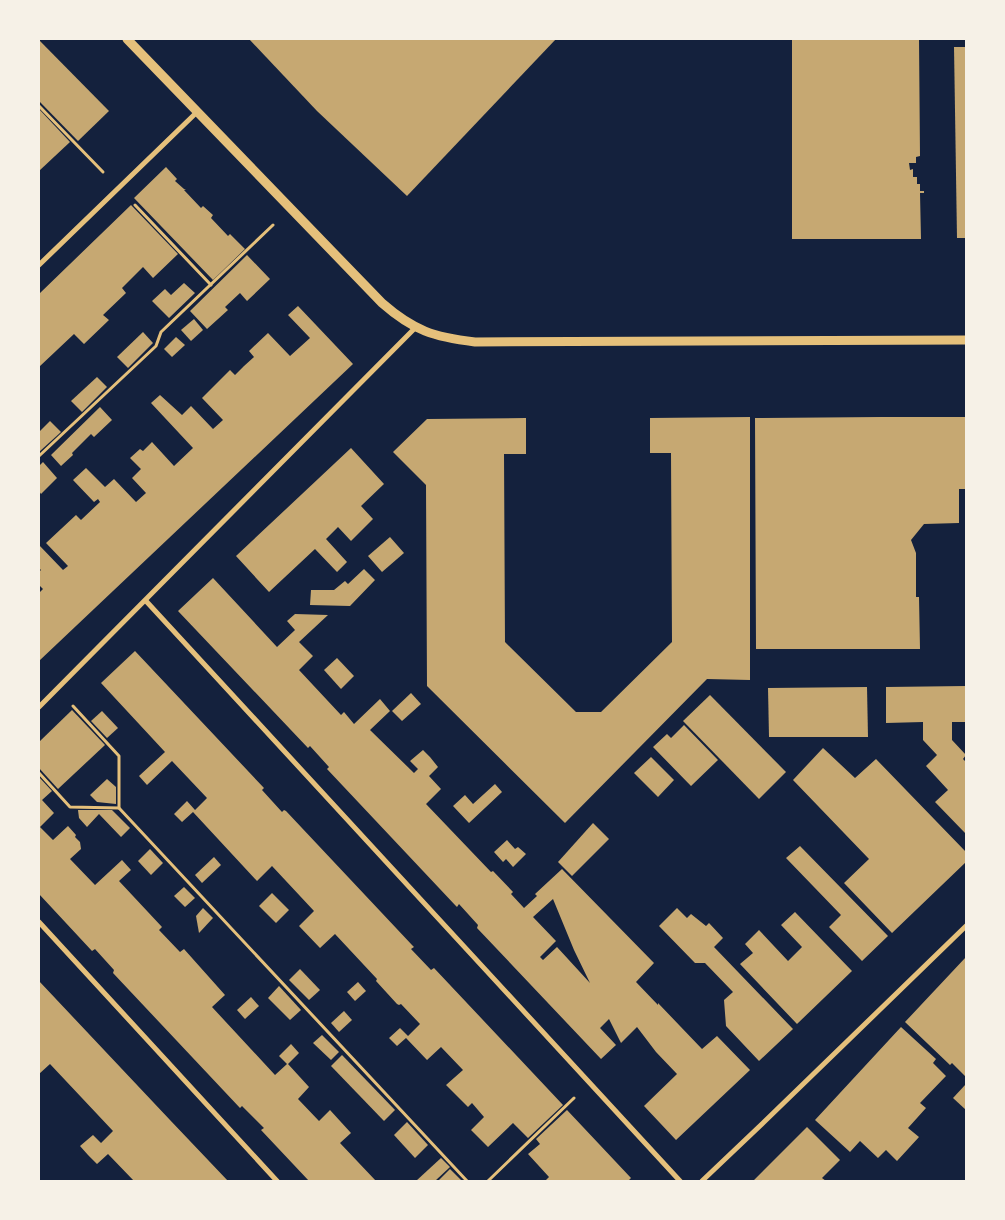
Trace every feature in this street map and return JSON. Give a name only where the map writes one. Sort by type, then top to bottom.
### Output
[{"type":"street","points":[[127,39],[382,304],[415,328],[436,336],[475,342],[966,340]]},
{"type":"street","points":[[39,265],[197,112]]},
{"type":"street","points":[[39,708],[415,328]]},
{"type":"street","points":[[146,601],[680,1181]]},
{"type":"street","points":[[39,922],[277,1181]]},
{"type":"street","points":[[702,1181],[966,926]]},
{"type":"path","points":[[39,456],[156,346],[161,332],[290,209]]},
{"type":"path","points":[[58,689],[119,756],[118,808],[467,1181]]},
{"type":"path","points":[[39,773],[70,807],[118,808]]},
{"type":"path","points":[[488,1181],[590,1084]]},
{"type":"building","points":[[249,39],[556,39],[407,196],[317,111]]},
{"type":"building","points":[[792,39],[919,39],[920,156],[916,157],[916,163],[909,163],[910,170],[913,169],[913,177],[917,177],[917,184],[920,184],[920,191],[924,191],[924,193],[920,193],[921,239],[792,239]]},
{"type":"building","points":[[39,40],[109,111],[78,141],[39,101]]},
{"type":"building","points":[[954,47],[966,47],[966,238],[957,238]]},
{"type":"building","points":[[39,109],[70,142],[39,171]]},
{"type":"building","points":[[166,167],[177,179],[175,181],[186,189],[184,190],[201,208],[203,206],[213,215],[211,218],[228,236],[230,234],[245,249],[213,280],[134,198]]},
{"type":"building","points":[[131,205],[178,254],[153,278],[143,267],[122,288],[126,293],[103,315],[109,320],[84,344],[74,334],[39,367],[39,294]]},
{"type":"building","points":[[247,255],[270,279],[247,301],[240,293],[225,307],[228,310],[207,329],[190,311]]},
{"type":"building","points":[[184,283],[195,293],[169,318],[152,301],[165,289],[171,295]]},
{"type":"building","points":[[298,306],[353,364],[39,661],[39,593],[43,589],[39,585],[39,572],[41,570],[39,568],[39,545],[63,570],[68,566],[46,543],[76,515],[81,520],[100,502],[98,499],[94,502],[73,480],[86,468],[105,487],[114,479],[136,502],[146,493],[132,478],[141,469],[130,458],[140,449],[143,451],[152,442],[174,466],[193,448],[151,403],[160,395],[182,415],[191,406],[213,429],[223,420],[202,398],[230,370],[235,375],[254,357],[249,351],[268,333],[290,356],[310,338],[288,315]]},
{"type":"building","points":[[194,319],[203,330],[191,341],[181,330]]},
{"type":"building","points":[[143,332],[153,343],[128,368],[117,357]]},
{"type":"building","points":[[176,337],[185,345],[172,357],[164,349]]},
{"type":"building","points":[[97,377],[107,387],[82,412],[71,401]]},
{"type":"building","points":[[100,407],[112,420],[94,437],[91,434],[61,466],[51,455]]},
{"type":"building","points":[[750,417],[750,680],[707,679],[565,823],[427,686],[426,485],[393,452],[427,419],[526,418],[526,454],[504,454],[505,642],[576,712],[601,712],[672,642],[671,453],[650,453],[650,418]]},
{"type":"building","points":[[966,417],[966,489],[959,489],[959,523],[924,524],[911,540],[916,553],[916,597],[919,597],[920,649],[756,649],[755,418]]},
{"type":"building","points":[[50,421],[61,432],[39,452],[39,432]]},
{"type":"building","points":[[351,448],[384,484],[361,506],[373,519],[351,541],[338,527],[326,539],[347,562],[337,572],[315,549],[269,592],[236,556]]},
{"type":"building","points":[[43,462],[57,478],[41,494],[39,491],[39,466]]},
{"type":"building","points":[[390,537],[404,553],[382,572],[368,556]]},
{"type":"building","points":[[364,569],[375,580],[350,606],[310,605],[311,590],[334,590],[345,581],[348,584]]},
{"type":"building","points":[[213,578],[277,647],[295,630],[287,621],[295,614],[328,615],[299,642],[313,656],[299,670],[341,715],[344,712],[354,724],[380,699],[390,711],[370,730],[414,773],[418,769],[410,761],[423,750],[430,757],[438,767],[429,776],[441,789],[426,804],[491,872],[493,871],[513,892],[511,894],[524,908],[537,896],[535,894],[562,869],[654,963],[636,982],[702,1049],[717,1036],[750,1070],[676,1140],[644,1106],[677,1074],[656,1052],[637,1027],[621,1043],[609,1019],[600,1028],[616,1045],[601,1059],[477,928],[478,925],[459,904],[457,907],[327,769],[329,767],[310,746],[308,748],[178,611]],"holes":[[[553,899],[590,983],[557,947],[543,960],[540,957],[556,941],[533,917]]]},
{"type":"building","points":[[135,651],[264,788],[262,790],[282,812],[286,811],[414,947],[411,949],[431,970],[434,968],[563,1105],[528,1138],[513,1123],[488,1147],[471,1130],[484,1117],[472,1103],[468,1107],[446,1085],[463,1070],[441,1047],[427,1060],[406,1038],[397,1046],[389,1038],[400,1028],[408,1036],[420,1024],[401,1004],[397,1004],[376,981],[377,979],[335,934],[320,948],[299,926],[314,911],[272,866],[257,881],[193,812],[182,822],[174,814],[187,801],[195,810],[207,798],[172,761],[147,785],[139,776],[165,752],[101,683]]},
{"type":"building","points":[[337,658],[354,676],[341,689],[324,670]]},
{"type":"building","points":[[966,686],[966,722],[952,722],[952,740],[966,755],[963,759],[966,762],[966,834],[935,802],[948,790],[926,766],[937,755],[923,740],[923,722],[886,723],[886,687]]},
{"type":"building","points":[[867,687],[868,737],[769,737],[768,688]]},
{"type":"building","points":[[411,693],[421,704],[402,721],[392,711]]},
{"type":"building","points":[[710,695],[786,772],[759,799],[683,721]]},
{"type":"building","points":[[72,710],[105,745],[58,789],[39,768],[39,742]]},
{"type":"building","points":[[102,711],[118,728],[107,738],[91,721]]},
{"type":"building","points":[[684,725],[718,760],[691,786],[653,747],[667,734],[671,738]]},
{"type":"building","points":[[823,748],[855,778],[876,759],[966,852],[966,862],[892,933],[844,883],[869,859],[793,780]]},
{"type":"building","points":[[651,757],[674,780],[658,797],[634,773]]},
{"type":"building","points":[[39,777],[52,791],[42,800],[54,813],[40,827],[53,840],[68,826],[80,842],[81,849],[70,859],[95,885],[122,860],[131,870],[119,881],[162,927],[159,930],[180,952],[184,949],[225,995],[212,1007],[275,1075],[287,1064],[279,1056],[291,1044],[299,1053],[288,1064],[309,1087],[298,1099],[319,1121],[330,1110],[351,1133],[340,1143],[376,1181],[309,1181],[261,1130],[264,1128],[242,1106],[240,1108],[113,973],[114,970],[95,949],[92,951],[39,894]]},
{"type":"building","points":[[107,779],[116,787],[116,804],[97,802],[90,795]]},
{"type":"building","points":[[495,784],[502,792],[469,823],[453,806],[465,795],[473,804]]},
{"type":"building","points":[[78,810],[112,810],[130,828],[121,837],[99,814],[87,827],[79,818]]},
{"type":"building","points":[[593,823],[609,839],[572,876],[558,862]]},
{"type":"building","points":[[507,840],[515,849],[518,847],[526,854],[513,867],[506,859],[503,862],[494,852]]},
{"type":"building","points":[[800,846],[888,936],[862,961],[829,927],[841,915],[786,858]]},
{"type":"building","points":[[150,849],[163,863],[151,875],[138,861]]},
{"type":"building","points":[[214,857],[221,865],[202,883],[195,875]]},
{"type":"building","points":[[184,887],[195,898],[185,907],[174,896]]},
{"type":"building","points":[[272,893],[289,910],[276,923],[259,906]]},
{"type":"building","points":[[203,908],[213,918],[199,933],[196,916]]},
{"type":"building","points":[[677,908],[687,918],[691,914],[706,926],[709,923],[723,938],[714,947],[793,1029],[759,1061],[726,1026],[724,1000],[733,992],[705,963],[695,963],[659,926]]},
{"type":"building","points":[[795,912],[852,971],[797,1024],[740,964],[753,953],[745,944],[759,930],[788,961],[802,947],[781,925]]},
{"type":"building","points":[[966,957],[966,1077],[952,1063],[950,1065],[905,1022]]},
{"type":"building","points":[[300,969],[320,990],[309,1000],[289,980]]},
{"type":"building","points":[[39,981],[228,1181],[134,1181],[108,1154],[97,1164],[88,1155],[80,1146],[93,1135],[101,1143],[113,1131],[50,1064],[39,1074]]},
{"type":"building","points":[[358,982],[366,991],[355,1001],[347,992]]},
{"type":"building","points":[[279,986],[301,1010],[290,1020],[268,998]]},
{"type":"building","points":[[251,997],[259,1006],[245,1019],[237,1010]]},
{"type":"building","points":[[344,1011],[352,1020],[339,1032],[331,1023]]},
{"type":"building","points":[[901,1027],[936,1059],[933,1063],[946,1076],[920,1103],[926,1108],[908,1128],[919,1137],[897,1161],[886,1150],[878,1158],[860,1141],[850,1152],[815,1120]]},
{"type":"building","points":[[322,1035],[339,1052],[331,1060],[313,1043]]},
{"type":"building","points":[[342,1055],[395,1110],[384,1121],[331,1066]]},
{"type":"building","points":[[966,1084],[966,1110],[953,1098]]},
{"type":"building","points":[[567,1110],[631,1178],[628,1181],[545,1181],[549,1177],[528,1154],[540,1144],[536,1139]]},
{"type":"building","points":[[407,1122],[428,1145],[415,1158],[394,1135]]},
{"type":"building","points":[[807,1127],[840,1160],[822,1178],[826,1181],[753,1181]]},
{"type":"building","points":[[441,1158],[450,1167],[435,1181],[416,1181]]},
{"type":"building","points":[[450,1169],[462,1181],[438,1181]]}]
